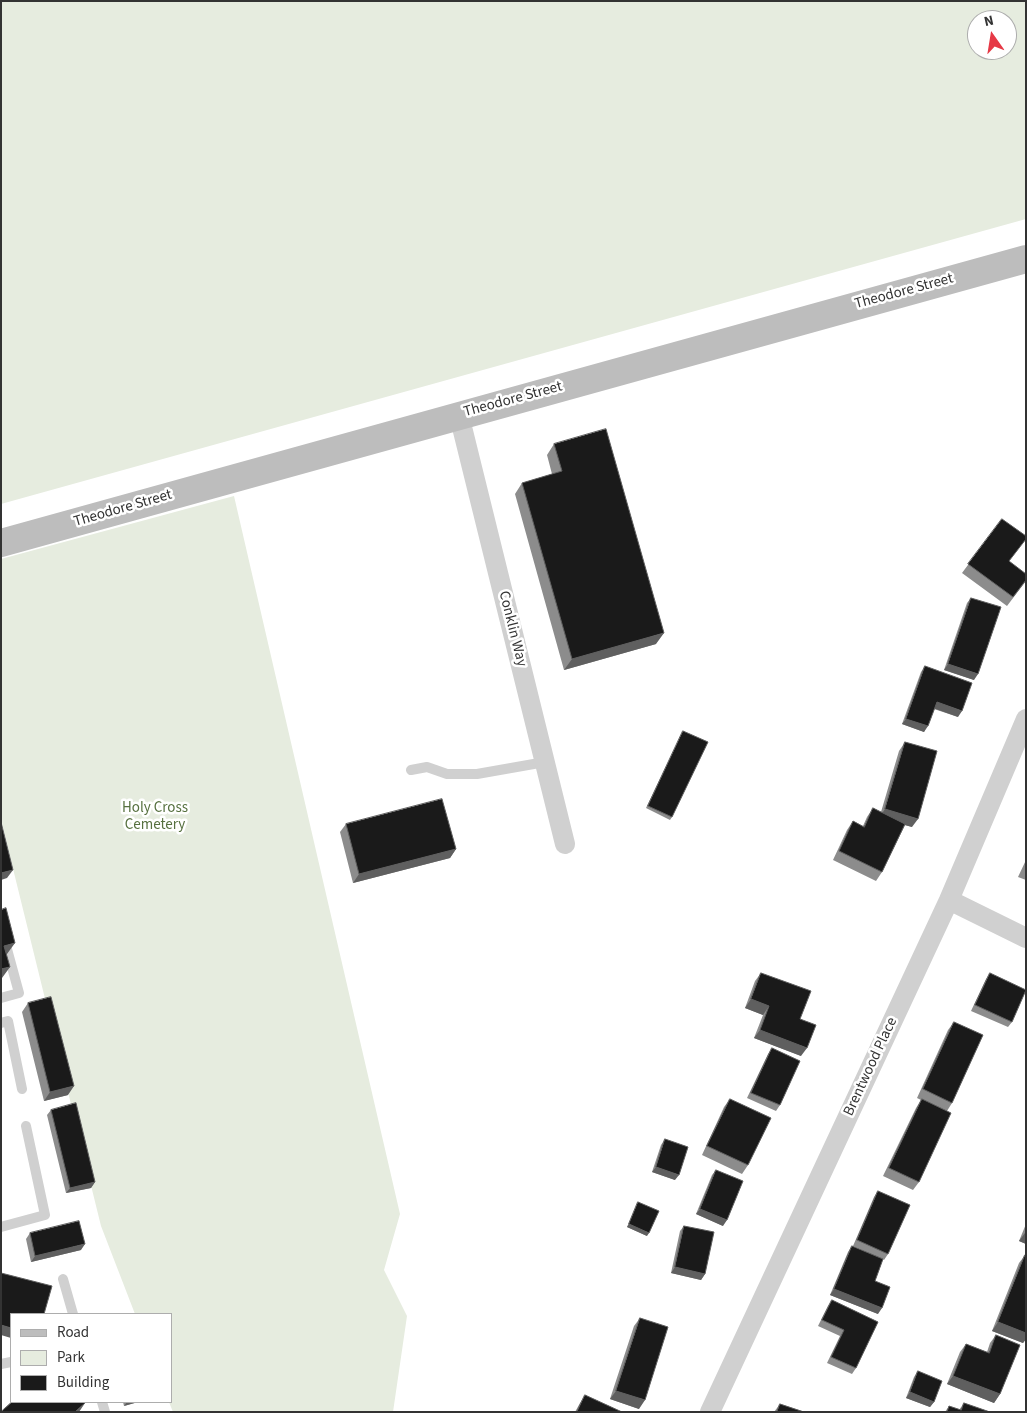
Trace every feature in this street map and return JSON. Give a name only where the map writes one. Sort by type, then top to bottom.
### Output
[{"type":"street","name":"Theodore Street","points":[[1,543],[1026,258]]},
{"type":"street","name":"Conklin Way","points":[[459,415],[565,844]]},
{"type":"street","name":"Brentwood Place","points":[[710,1412],[949,900],[1026,719]]},
{"type":"street","points":[[949,900],[1026,938]]},
{"type":"lane","points":[[411,770],[427,767],[447,774],[477,774],[545,762]]},
{"type":"lane","points":[[1,927],[19,993],[1,998]]},
{"type":"lane","points":[[1,1023],[8,1021],[22,1089]]},
{"type":"lane","points":[[1,1227],[45,1214],[26,1126]]},
{"type":"lane","points":[[63,1280],[73,1313]]},
{"type":"green space","points":[[1,1],[1026,1],[1026,219],[1,504]]},
{"type":"green space","name":"Holy Cross Cemetery","points":[[234,496],[400,1214],[384,1270],[407,1316],[393,1412],[173,1412],[169,1403],[172,1403],[172,1313],[135,1313],[101,1226],[1,820],[1,559]]},
{"type":"building","points":[[606,429],[664,633],[572,659],[522,483],[562,471],[554,444]]},
{"type":"building","points":[[1002,519],[1026,536],[1026,539],[1009,561],[1026,574],[1026,580],[1013,597],[968,564]]},
{"type":"building","points":[[971,598],[1001,607],[978,674],[948,664]]},
{"type":"building","points":[[925,666],[972,683],[962,711],[937,702],[928,726],[906,719]]},
{"type":"building","points":[[683,731],[708,742],[672,817],[648,806]]},
{"type":"building","points":[[905,742],[937,751],[918,819],[885,809]]},
{"type":"building","points":[[442,799],[456,849],[359,874],[346,824]]},
{"type":"building","points":[[873,808],[905,824],[882,872],[839,851],[853,821],[864,827]]},
{"type":"building","points":[[1,822],[13,870],[1,873]]},
{"type":"building","points":[[6,908],[15,943],[4,946],[10,967],[1,969],[1,910]]},
{"type":"building","points":[[761,973],[811,991],[800,1019],[816,1025],[807,1048],[760,1030],[769,1006],[751,999]]},
{"type":"building","points":[[990,973],[1026,990],[1012,1022],[975,1005]]},
{"type":"building","points":[[51,997],[74,1086],[50,1092],[28,1003]]},
{"type":"building","points":[[954,1022],[983,1035],[952,1103],[923,1089]]},
{"type":"building","points":[[772,1048],[800,1061],[780,1105],[751,1093]]},
{"type":"building","points":[[730,1099],[771,1118],[748,1165],[707,1146]]},
{"type":"building","points":[[922,1099],[951,1113],[919,1182],[889,1168]]},
{"type":"building","points":[[76,1103],[95,1182],[70,1188],[51,1110]]},
{"type":"building","points":[[665,1139],[688,1147],[679,1175],[656,1167]]},
{"type":"building","points":[[716,1170],[743,1181],[727,1220],[700,1209]]},
{"type":"building","points":[[878,1191],[910,1205],[888,1254],[857,1240]]},
{"type":"building","points":[[638,1202],[659,1211],[649,1233],[629,1224]]},
{"type":"building","points":[[79,1221],[85,1244],[35,1256],[30,1233]]},
{"type":"building","points":[[684,1226],[714,1232],[705,1274],[675,1267]]},
{"type":"building","points":[[852,1246],[883,1259],[875,1281],[890,1287],[882,1308],[834,1289]]},
{"type":"building","points":[[1026,1255],[1026,1333],[998,1322]]},
{"type":"building","points":[[1,1273],[52,1286],[44,1313],[10,1313],[10,1328],[1,1325]]},
{"type":"building","points":[[832,1300],[878,1322],[856,1368],[831,1357],[844,1330],[822,1320]]},
{"type":"building","points":[[640,1318],[668,1327],[645,1400],[616,1391]]},
{"type":"building","points":[[996,1335],[1020,1345],[1000,1394],[953,1376],[966,1344],[989,1353]]},
{"type":"building","points":[[918,1371],[942,1381],[934,1402],[910,1392]]},
{"type":"building","points":[[585,1395],[622,1412],[577,1412]]},
{"type":"building","points":[[11,1403],[85,1403],[75,1412],[1,1412]]},
{"type":"building","points":[[964,1403],[990,1412],[947,1412],[949,1406],[961,1410]]},
{"type":"building","points":[[780,1404],[804,1412],[777,1412]]}]
